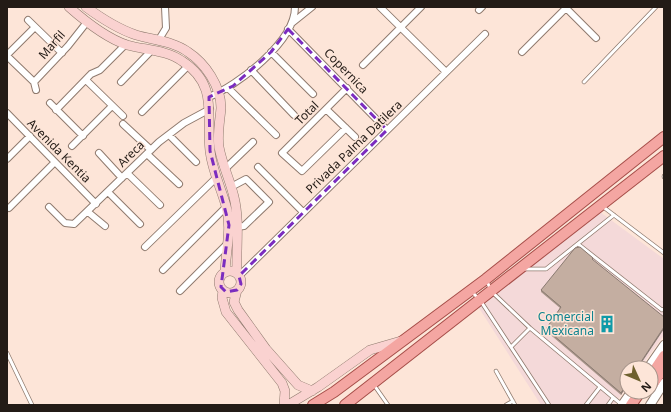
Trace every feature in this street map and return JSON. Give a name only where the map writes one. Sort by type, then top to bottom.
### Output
[{"type":"main road","points":[[69,7],[87,22],[126,44],[170,55],[189,65],[199,77],[209,97],[210,151],[226,207],[229,225],[225,272],[220,281],[223,290],[222,298],[226,312],[282,383],[285,391],[284,405]]},
{"type":"main road","points":[[86,7],[100,18],[134,34],[158,41],[168,42],[188,51],[202,64],[211,77],[219,93],[221,105],[218,144],[234,197],[237,227],[238,274],[241,284],[237,290],[234,302],[257,336],[298,385],[312,390]]},
{"type":"main road","points":[[313,405],[334,392],[486,279],[664,137]]},
{"type":"main road","points":[[345,405],[374,384],[664,156]]},
{"type":"main road","points":[[225,272],[231,271],[238,274]]},
{"type":"main road","points":[[223,290],[230,292],[237,290]]},
{"type":"main road","points":[[288,405],[370,350],[404,340]]},
{"type":"street","points":[[159,7],[166,14]]},
{"type":"street","points":[[158,41],[166,28],[165,7]]},
{"type":"street","points":[[209,97],[228,88],[281,42],[290,26],[295,7]]},
{"type":"street","points":[[290,26],[312,7]]},
{"type":"street","points":[[380,7],[446,72]]},
{"type":"street","points":[[363,65],[421,7]]},
{"type":"street","points":[[522,52],[566,7],[596,38]]},
{"type":"street","points":[[28,20],[62,53]]},
{"type":"street","name":"Marfil","points":[[34,82],[62,53],[87,22]]},
{"type":"street","name":"Copernica","points":[[290,26],[387,130]]},
{"type":"street","points":[[35,27],[7,56],[34,82],[36,90]]},
{"type":"street","name":"Privada Palma Datilera","points":[[238,274],[485,34]]},
{"type":"street","points":[[56,110],[91,74],[100,70],[126,44]]},
{"type":"street","points":[[121,82],[151,51]]},
{"type":"street","points":[[271,52],[313,94]]},
{"type":"street","points":[[142,112],[189,65]]},
{"type":"street","points":[[250,70],[294,115]]},
{"type":"street","points":[[86,80],[123,116]]},
{"type":"street","points":[[228,88],[276,135]]},
{"type":"street","name":"Total","points":[[346,128],[302,171],[280,154],[347,88]]},
{"type":"street","points":[[50,103],[83,136]]},
{"type":"street","points":[[72,146],[112,106]]},
{"type":"street","name":"Areca","points":[[49,208],[65,223],[74,224],[149,152],[169,135],[184,123],[210,109]]},
{"type":"street","points":[[326,109],[356,137]]},
{"type":"street","name":"Avenida Kentia","points":[[7,113],[96,204]]},
{"type":"street","points":[[123,124],[179,184]]},
{"type":"street","points":[[169,135],[196,162]]},
{"type":"street","points":[[7,159],[30,136]]},
{"type":"street","points":[[226,169],[253,142]]},
{"type":"street","points":[[99,153],[122,178]]},
{"type":"street","points":[[9,208],[55,162]]},
{"type":"street","points":[[258,167],[302,212]]},
{"type":"street","points":[[127,173],[160,205]]},
{"type":"street","points":[[145,247],[216,176]]},
{"type":"street","points":[[231,186],[246,179],[269,202],[244,226],[237,227]]},
{"type":"street","points":[[108,192],[140,224]]},
{"type":"street","points":[[163,270],[226,207]]},
{"type":"street","points":[[88,212],[105,226]]},
{"type":"street","points":[[180,291],[228,243]]},
{"type":"street","points":[[654,360],[664,345]]},
{"type":"street","points":[[650,405],[664,383]]},
{"type":"lane","points":[[584,82],[656,7]]},
{"type":"lane","points":[[601,205],[664,253]]},
{"type":"lane","points":[[519,269],[546,269],[614,215]]},
{"type":"lane","points":[[578,244],[662,310],[664,309]]},
{"type":"lane","points":[[486,279],[491,291],[530,328],[622,405]]},
{"type":"lane","points":[[470,290],[480,300],[549,405]]},
{"type":"lane","points":[[511,347],[530,328]]},
{"type":"lane","points":[[7,354],[32,405]]},
{"type":"lane","points":[[496,371],[515,405]]},
{"type":"lane","points":[[374,384],[388,405]]},
{"type":"lane","points":[[586,405],[600,387]]},
{"type":"lane","points":[[608,405],[613,398]]},
{"type":"lane","points":[[506,405],[512,400]]},
{"type":"highlighted area","points":[[288,29],[387,130],[239,276],[241,284],[237,290],[226,292],[221,287],[229,225],[210,151],[209,97],[233,86],[271,52]]},
{"type":"shaded area","points":[[600,212],[664,259],[664,335],[646,360],[619,360],[619,398],[614,405],[541,405],[477,305]]},
{"type":"building","name":"Comercial Mexicana","points":[[580,247],[593,258],[592,259],[664,317],[664,327],[642,360],[619,360],[619,391],[546,329],[561,307],[541,290],[575,248]]},
{"type":"place","name":"Comercial Mexicana","points":[[607,324]]}]
